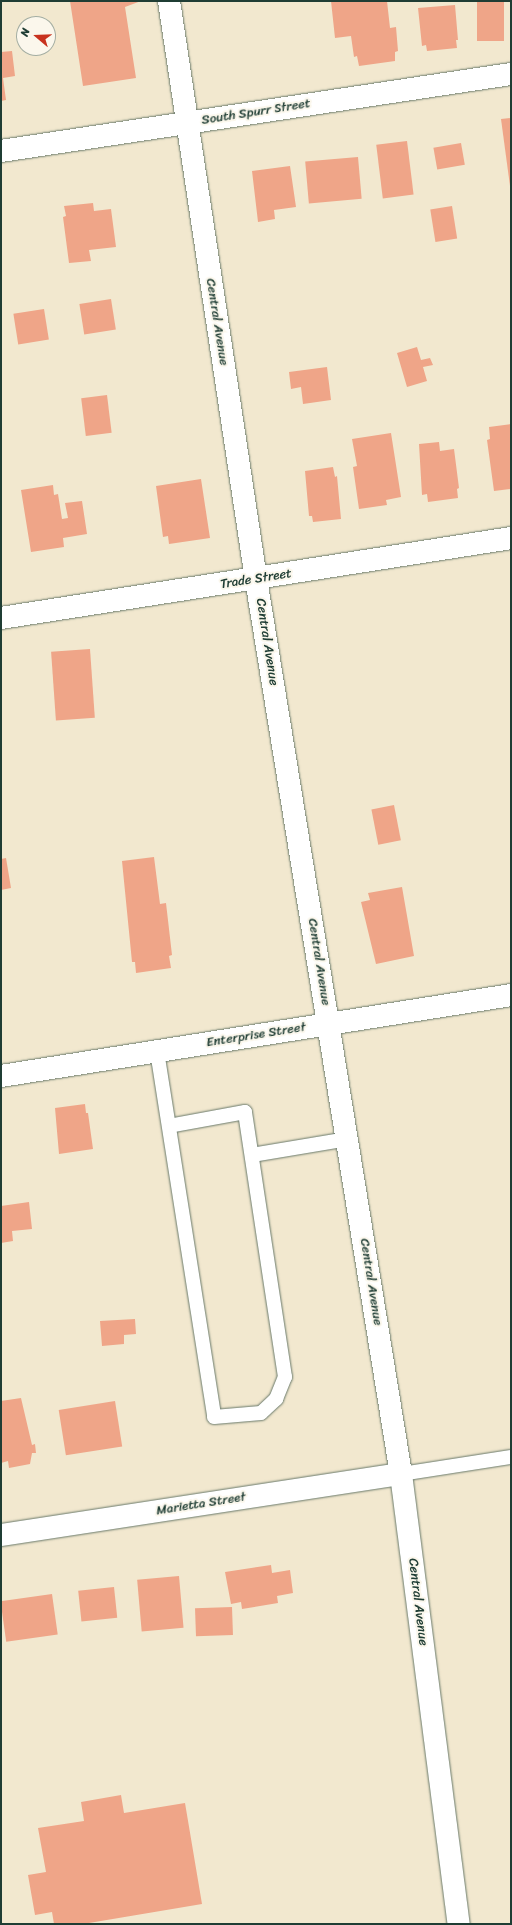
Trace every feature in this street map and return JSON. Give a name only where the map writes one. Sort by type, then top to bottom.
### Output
[{"type":"street","name":"Central Avenue","points":[[169,1],[256,579],[330,1024],[401,1474],[459,1924]]},
{"type":"street","name":"South Spurr Street","points":[[1,151],[511,74]]},
{"type":"street","name":"Trade Street","points":[[1,618],[511,538]]},
{"type":"street","name":"Enterprise Street","points":[[1,1076],[511,996]]},
{"type":"street","name":"Marietta Street","points":[[1,1535],[401,1474]]},
{"type":"lane","points":[[157,1051],[214,1417],[260,1413],[276,1399],[285,1377],[245,1112],[169,1126]]},
{"type":"lane","points":[[252,1155],[348,1139]]},
{"type":"lane","points":[[401,1474],[511,1457]]},
{"type":"building","points":[[70,1],[141,1],[125,7],[136,78],[83,86]]},
{"type":"building","points":[[331,1],[387,1],[390,28],[396,27],[398,51],[395,52],[395,61],[359,66],[357,56],[354,57],[351,36],[335,38]]},
{"type":"building","points":[[477,1],[504,1],[504,41],[477,41]]},
{"type":"building","points":[[455,5],[458,40],[456,40],[457,48],[427,51],[426,45],[422,46],[418,8]]},
{"type":"building","points":[[12,51],[15,76],[3,78],[6,100],[1,101],[1,52]]},
{"type":"building","points":[[511,118],[511,186],[510,186],[501,119]]},
{"type":"building","points":[[407,141],[414,195],[383,198],[376,145]]},
{"type":"building","points":[[461,143],[465,165],[437,170],[433,148]]},
{"type":"building","points":[[358,157],[362,199],[309,203],[305,162]]},
{"type":"building","points":[[290,166],[296,207],[274,210],[275,219],[258,222],[252,171]]},
{"type":"building","points":[[93,203],[94,211],[111,209],[116,247],[89,250],[91,261],[69,263],[63,217],[66,216],[64,206]]},
{"type":"building","points":[[452,206],[457,239],[435,242],[430,209]]},
{"type":"building","points":[[111,299],[116,330],[84,335],[79,304]]},
{"type":"building","points":[[44,309],[49,340],[18,344],[13,314]]},
{"type":"building","points":[[417,347],[421,360],[430,358],[433,365],[423,367],[427,381],[407,387],[397,353]]},
{"type":"building","points":[[327,367],[331,400],[303,404],[301,387],[291,389],[289,372]]},
{"type":"building","points":[[107,395],[112,433],[86,436],[81,398]]},
{"type":"building","points":[[511,424],[511,489],[494,491],[487,440],[490,439],[489,427]]},
{"type":"building","points":[[391,433],[401,497],[386,500],[387,505],[359,509],[353,467],[357,466],[352,439]]},
{"type":"building","points":[[439,442],[440,451],[454,449],[459,488],[457,489],[458,498],[428,502],[427,494],[422,495],[419,444]]},
{"type":"building","points":[[333,467],[335,477],[337,476],[341,519],[313,522],[312,516],[309,516],[305,471]]},
{"type":"building","points":[[201,479],[210,538],[169,544],[168,536],[163,537],[156,486]]},
{"type":"building","points":[[53,485],[54,495],[58,494],[62,519],[68,518],[65,503],[82,501],[87,534],[63,538],[64,547],[31,552],[21,490]]},
{"type":"building","points":[[90,649],[95,718],[56,721],[51,652]]},
{"type":"building","points":[[394,805],[401,840],[378,845],[371,809]]},
{"type":"building","points":[[154,857],[160,904],[166,903],[172,955],[169,956],[171,968],[136,973],[135,962],[132,962],[122,861]]},
{"type":"building","points":[[6,858],[11,888],[1,890],[1,859]]},
{"type":"building","points":[[402,887],[414,956],[376,964],[361,902],[370,900],[368,893]]},
{"type":"building","points":[[85,1104],[86,1113],[88,1113],[93,1149],[59,1154],[55,1108]]},
{"type":"building","points":[[29,1202],[32,1229],[12,1231],[13,1241],[1,1243],[1,1206]]},
{"type":"building","points":[[135,1319],[136,1334],[124,1335],[124,1344],[102,1346],[100,1321]]},
{"type":"building","points":[[21,1398],[32,1445],[35,1444],[36,1453],[32,1453],[30,1464],[9,1468],[8,1461],[1,1463],[1,1401]]},
{"type":"building","points":[[115,1401],[122,1446],[66,1455],[59,1410]]},
{"type":"building","points":[[271,1565],[272,1573],[290,1570],[293,1593],[277,1596],[278,1603],[242,1609],[241,1602],[231,1604],[225,1572]]},
{"type":"building","points":[[179,1576],[184,1628],[142,1631],[137,1580]]},
{"type":"building","points":[[114,1587],[117,1618],[81,1622],[78,1591]]},
{"type":"building","points":[[52,1594],[58,1635],[6,1642],[1,1601]]},
{"type":"building","points":[[232,1607],[233,1635],[196,1636],[195,1608]]},
{"type":"building","points":[[121,1795],[124,1813],[185,1803],[202,1904],[83,1924],[54,1924],[52,1912],[35,1915],[28,1875],[46,1872],[38,1828],[84,1821],[81,1802]]}]
